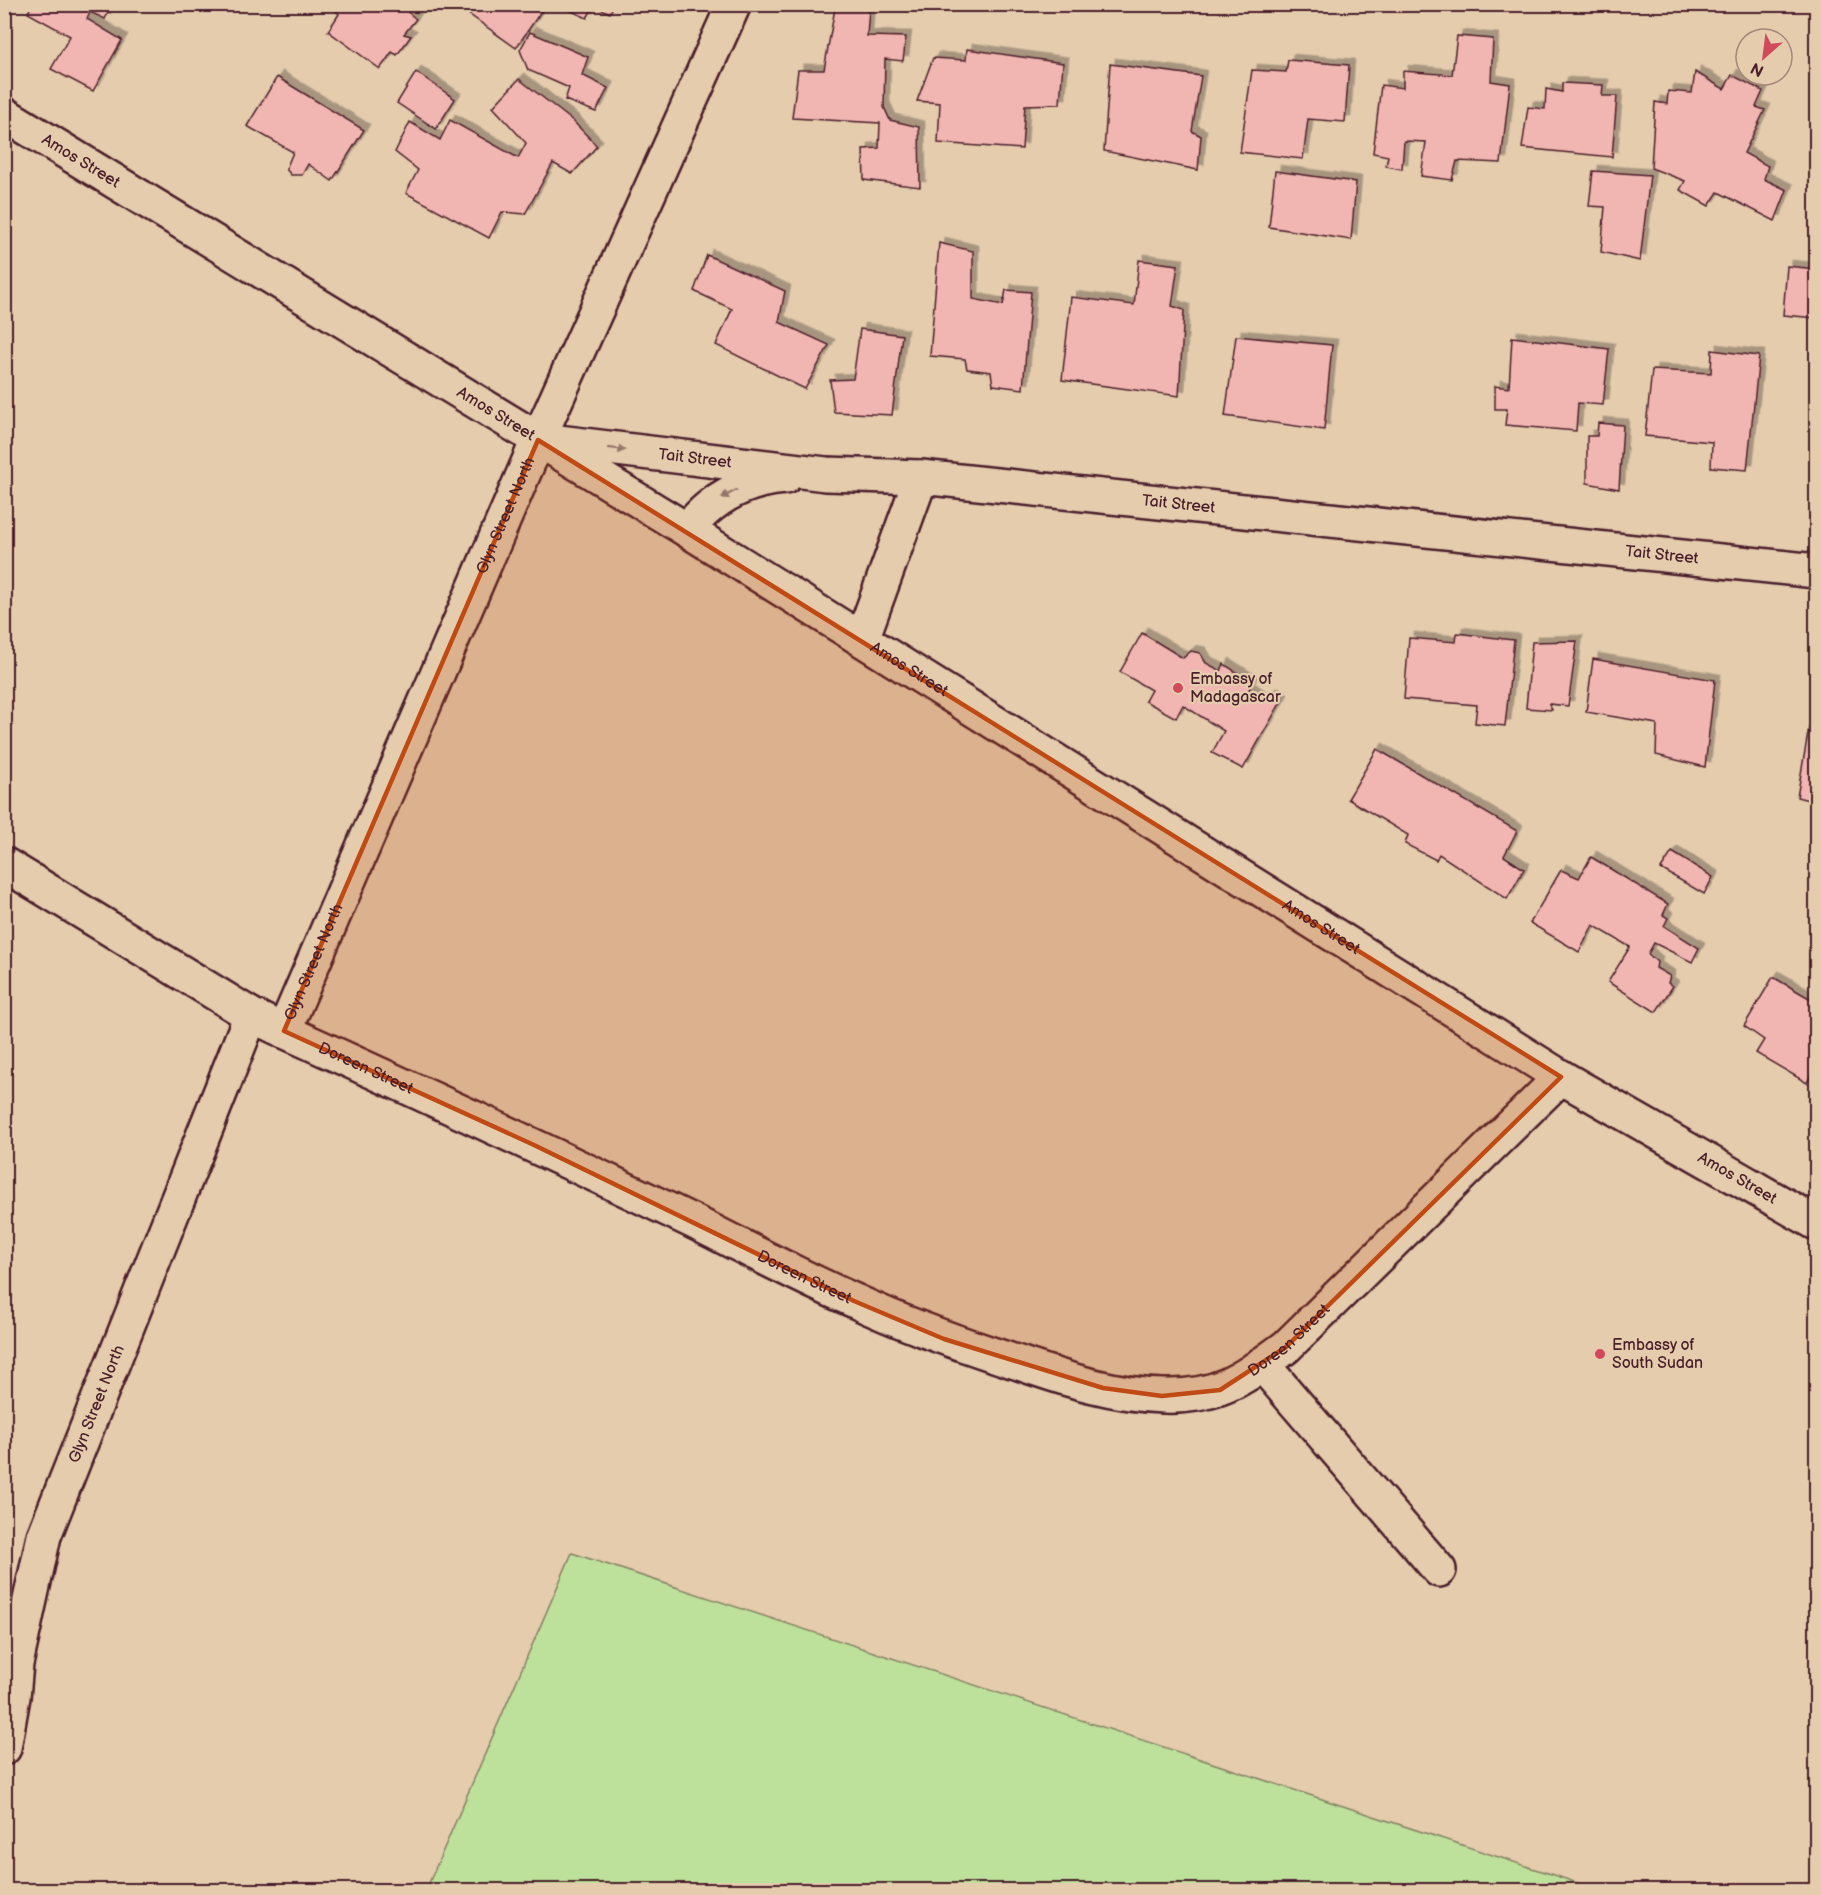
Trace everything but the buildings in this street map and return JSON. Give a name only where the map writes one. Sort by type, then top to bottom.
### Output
[{"type":"street","name":"Glyn Street North","points":[[284,1031],[538,440],[734,4]]},
{"type":"street","name":"Amos Street","points":[[4,114],[687,530],[1561,1077],[1816,1223]]},
{"type":"street","name":"Tait Street","points":[[538,440],[826,474],[921,477],[1816,571]]},
{"type":"street","points":[[687,530],[709,505],[745,485],[773,478],[826,474]]},
{"type":"street","points":[[862,639],[921,477]]},
{"type":"street","name":"Doreen Street","points":[[4,864],[252,1015],[534,1145],[854,1301],[944,1339],[1093,1386],[1162,1396],[1197,1395],[1220,1390],[1242,1379],[1286,1347],[1561,1077]]},
{"type":"street","name":"Glyn Street North","points":[[4,1748],[9,1728],[16,1664],[44,1536],[252,1015]]},
{"type":"street","points":[[1262,1365],[1439,1570]]},
{"type":"highlighted area","points":[[538,440],[1561,1077],[1286,1347],[1220,1390],[1162,1396],[1103,1388],[944,1339],[854,1301],[534,1145],[284,1031]]},
{"type":"green space","points":[[572,1553],[1599,1890],[426,1890]]},
{"type":"place","name":"Embassy of Madagascar","points":[[1178,688]]},
{"type":"place","name":"Embassy of South Sudan","points":[[1600,1354]]}]
